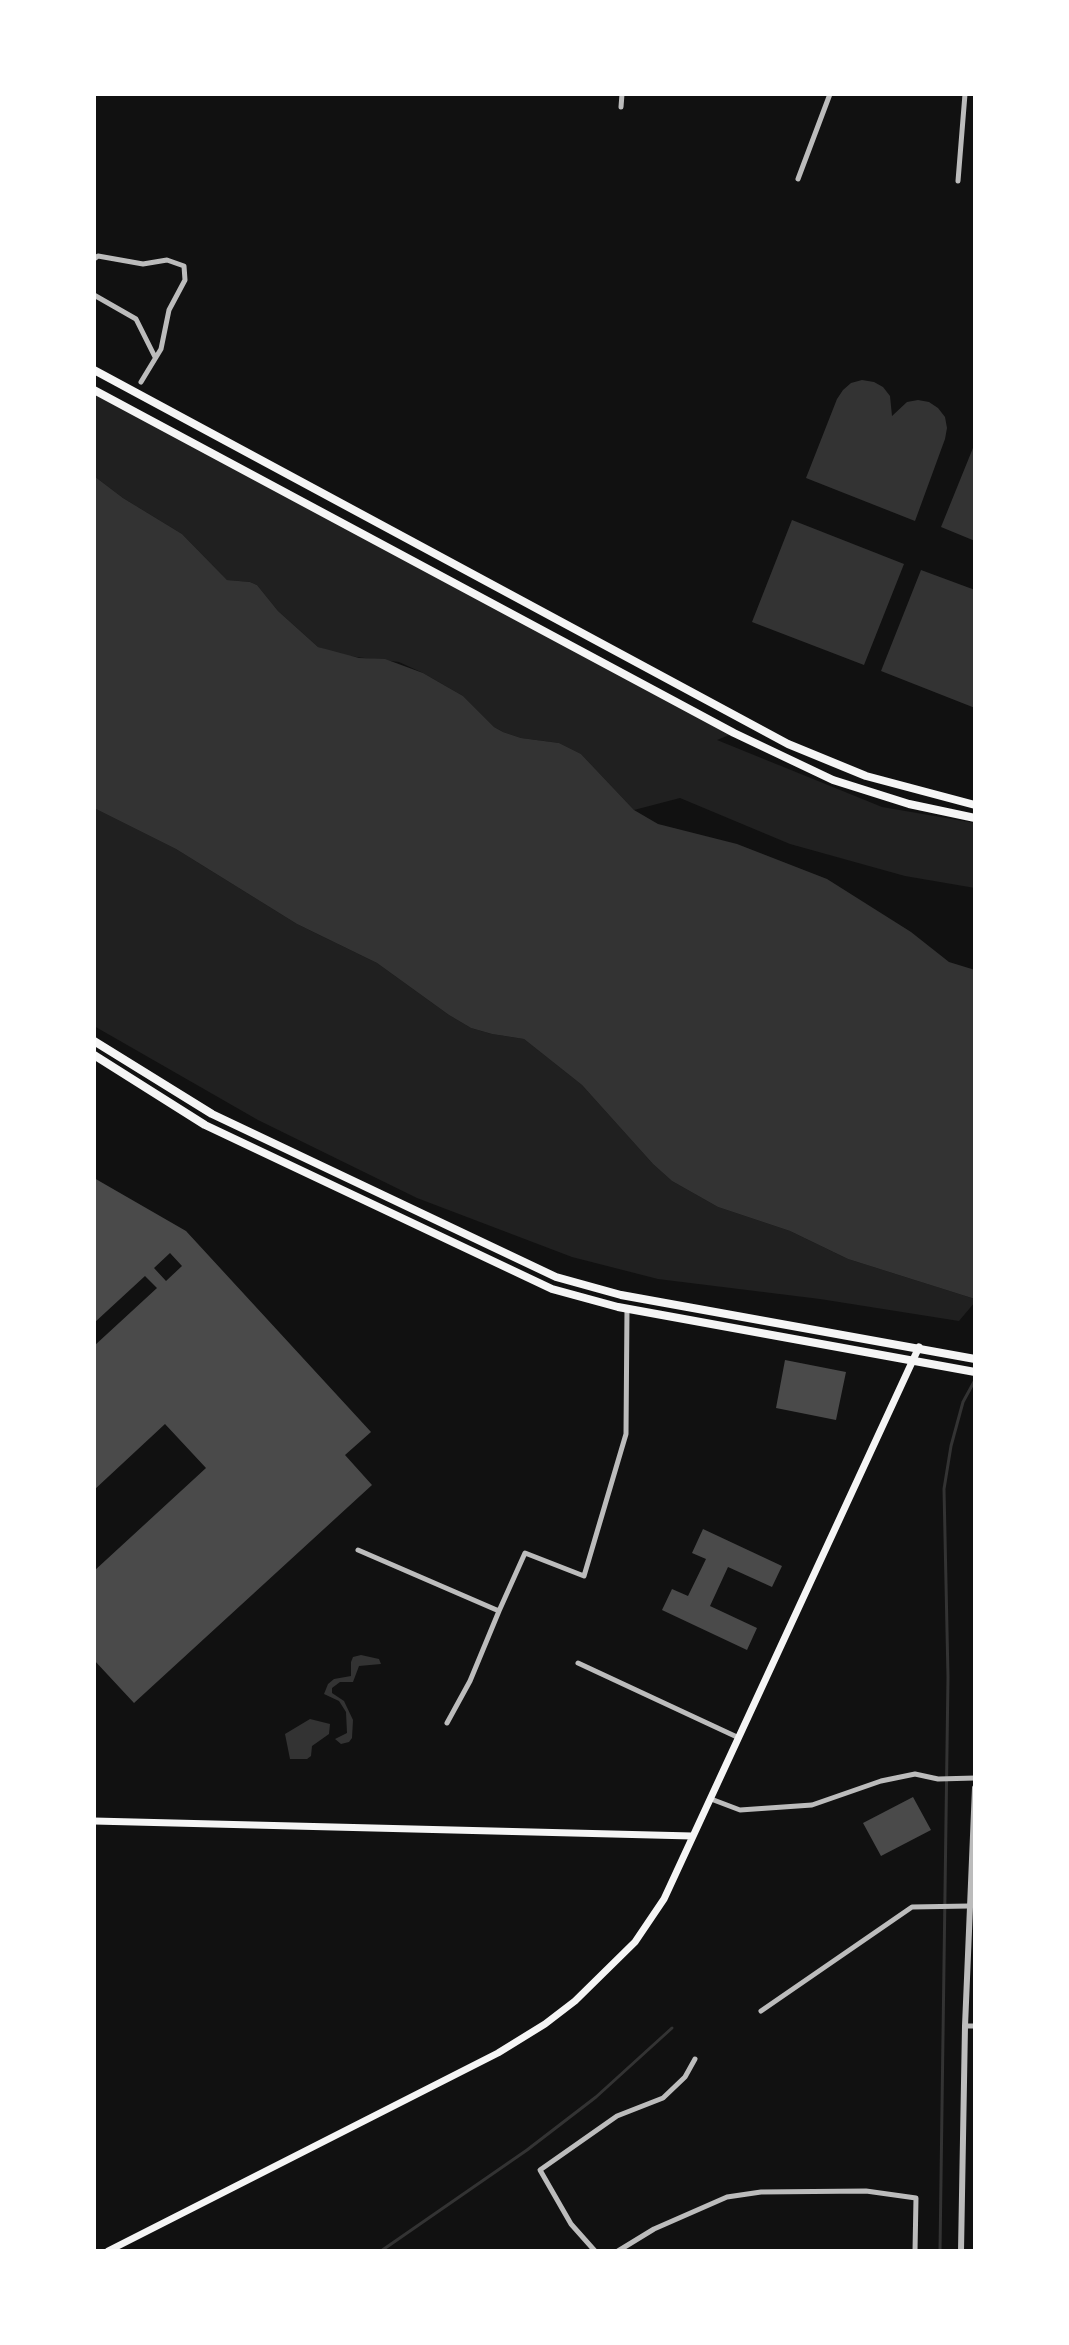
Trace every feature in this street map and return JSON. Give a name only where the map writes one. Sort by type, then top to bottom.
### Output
[{"type":"main road","points":[[94,370],[788,744],[866,776],[975,805]]},
{"type":"main road","points":[[94,390],[734,733],[833,780],[909,804],[975,818]]},
{"type":"main road","points":[[94,1041],[212,1114],[556,1277],[621,1295],[975,1359]]},
{"type":"main road","points":[[94,1055],[205,1125],[552,1289],[627,1309],[975,1372]]},
{"type":"main road","points":[[108,2251],[498,2053],[575,2001],[635,1942],[664,1899],[919,1347]]},
{"type":"main road","points":[[94,1821],[692,1836]]},
{"type":"street","points":[[621,107],[622,94]]},
{"type":"street","points":[[798,179],[830,94]]},
{"type":"street","points":[[958,181],[965,94]]},
{"type":"street","points":[[94,259],[98,256],[143,264],[167,260],[184,266],[185,280],[169,310],[161,349],[141,382]]},
{"type":"street","points":[[94,295],[136,319],[156,358]]},
{"type":"street","points":[[447,1723],[470,1681],[525,1553],[584,1576],[626,1434],[627,1309]]},
{"type":"street","points":[[358,1550],[499,1611]]},
{"type":"street","points":[[578,1663],[737,1737]]},
{"type":"street","points":[[711,1799],[740,1810],[812,1805],[881,1781],[915,1774],[938,1779],[975,1778]]},
{"type":"street","points":[[961,2251],[965,2026],[975,1788]]},
{"type":"street","points":[[761,2011],[912,1907],[969,1906]]},
{"type":"street","points":[[965,2026],[975,2026]]},
{"type":"street","points":[[595,2251],[571,2224],[540,2170],[617,2116],[663,2098],[685,2077],[695,2059]]},
{"type":"street","points":[[618,2251],[654,2229],[727,2197],[761,2192],[866,2191],[916,2198],[915,2251]]},
{"type":"shaded area","points":[[862,380],[883,387],[890,396],[892,416],[907,402],[918,400],[929,402],[945,417],[945,439],[915,521],[806,478],[837,399],[851,383]]},
{"type":"shaded area","points":[[94,390],[734,733],[717,740],[882,807],[975,823],[975,888],[905,876],[790,844],[680,798],[634,810],[581,754],[559,743],[521,738],[503,732],[463,696],[399,662],[339,655],[318,647],[278,611],[257,585],[227,580],[182,534],[123,498],[94,476]]},
{"type":"shaded area","points":[[975,443],[975,541],[941,527]]},
{"type":"shaded area","points":[[94,476],[123,498],[182,534],[227,580],[257,585],[278,611],[318,647],[359,658],[385,659],[423,673],[463,696],[503,732],[521,738],[559,743],[581,754],[634,810],[658,824],[737,844],[827,879],[911,932],[949,962],[975,970],[975,1299],[848,1259],[790,1231],[718,1207],[672,1181],[582,1085],[524,1039],[471,1028],[377,963],[297,924],[176,849],[94,808]]},
{"type":"shaded area","points":[[792,520],[904,564],[864,665],[752,622]]},
{"type":"shaded area","points":[[921,570],[975,590],[975,708],[881,671]]},
{"type":"shaded area","points":[[94,808],[176,849],[297,924],[377,963],[471,1028],[524,1039],[582,1085],[672,1181],[718,1207],[790,1231],[848,1259],[975,1299],[975,1302],[959,1321],[820,1299],[658,1279],[572,1257],[417,1198],[258,1120],[94,1026]]},
{"type":"shaded area","points":[[361,1655],[379,1659],[381,1664],[359,1666],[353,1682],[340,1682],[332,1688],[332,1693],[344,1701],[353,1720],[352,1738],[341,1744],[335,1739],[347,1733],[346,1712],[339,1701],[324,1694],[334,1679],[351,1676],[353,1657]]},
{"type":"shaded area","points":[[310,1719],[330,1724],[329,1734],[312,1746],[311,1756],[307,1759],[290,1759],[285,1734]]},
{"type":"building","points":[[94,1178],[186,1231],[371,1432],[345,1455],[372,1485],[134,1703],[94,1660],[94,1571],[206,1468],[165,1424],[94,1490],[94,1346],[157,1288],[145,1276],[94,1323]],"holes":[[[170,1253],[182,1266],[166,1281],[154,1268]]]},
{"type":"building","points":[[785,1360],[846,1372],[836,1420],[776,1408]]},
{"type":"building","points":[[703,1529],[782,1566],[772,1587],[728,1567],[710,1606],[757,1628],[747,1650],[662,1610],[672,1589],[688,1596],[706,1559],[692,1553]]},
{"type":"building","points":[[913,1797],[931,1830],[881,1856],[863,1823]]},
{"type":"waterway","points":[[940,2251],[948,1677],[944,1489],[963,1402],[975,1380]]},
{"type":"waterway","points":[[381,2251],[527,2150],[596,2097],[672,2028]]}]
